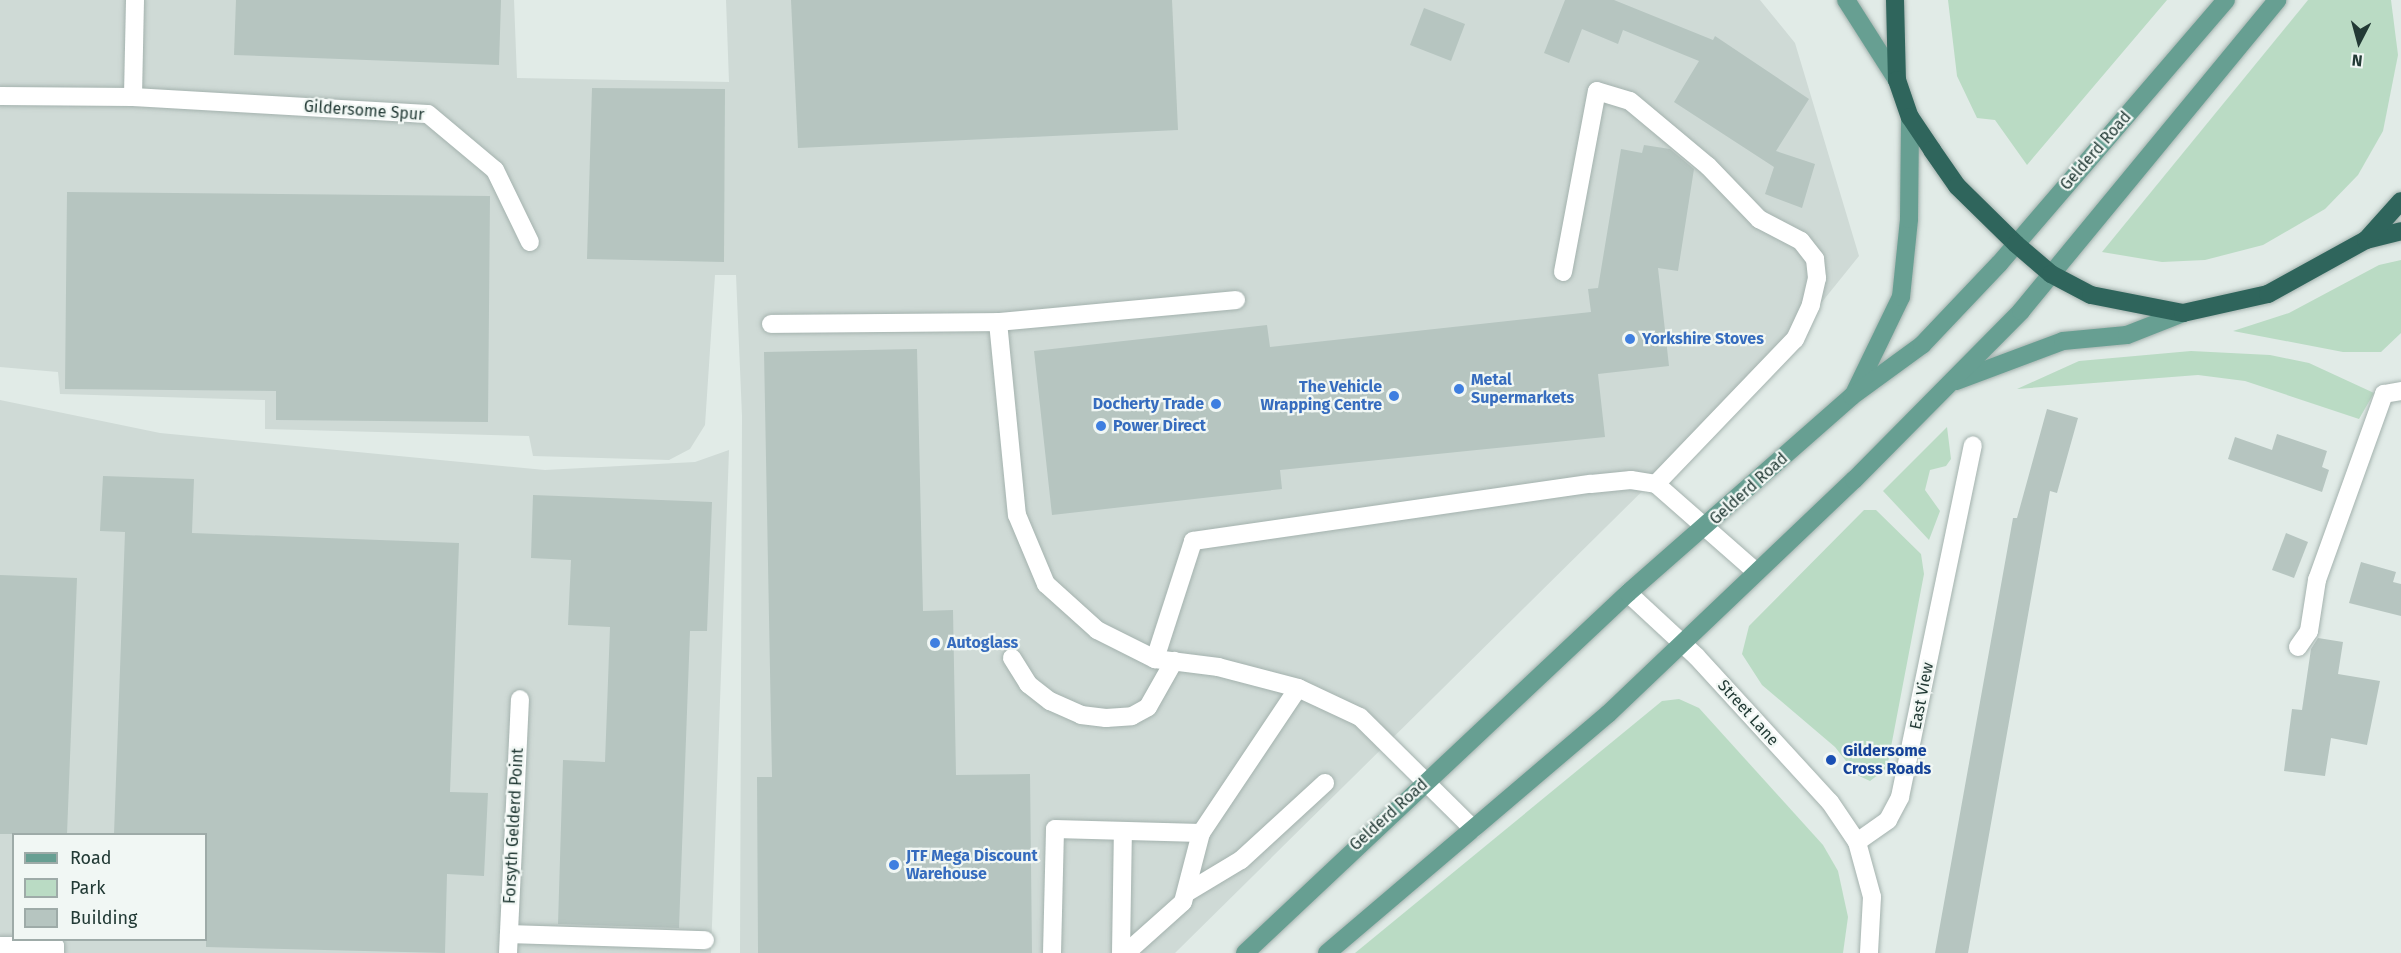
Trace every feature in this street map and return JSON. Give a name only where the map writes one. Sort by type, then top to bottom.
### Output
[{"type":"highway","points":[[1895,0],[1897,80],[1910,117],[1957,186],[2016,244],[2051,274],[2091,296],[2183,313],[2268,294],[2366,240],[2401,231]]},
{"type":"highway","points":[[2366,240],[2401,201]]},
{"type":"main road","points":[[1846,0],[1897,80]]},
{"type":"main road","name":"Gelderd Road","points":[[1245,953],[1628,593],[1706,529],[1852,396],[1922,345],[2016,244],[2226,0]]},
{"type":"main road","points":[[1327,953],[1473,829],[1684,643],[1948,384],[2051,274],[2277,0]]},
{"type":"main road","points":[[1852,396],[1901,297],[1909,219],[1910,117]]},
{"type":"main road","points":[[1948,384],[2063,341],[2127,335],[2183,313]]},
{"type":"street","points":[[133,97],[135,0]]},
{"type":"street","points":[[1563,272],[1597,91],[1630,101],[1708,166],[1759,219],[1801,241],[1815,259],[1817,278],[1811,305],[1795,339],[1656,484]]},
{"type":"street","name":"Gildersome Spur","points":[[0,96],[133,97],[428,114],[495,170],[530,242]]},
{"type":"street","points":[[771,324],[998,322],[1236,300]]},
{"type":"street","points":[[998,322],[1017,515],[1046,584],[1096,630],[1155,659],[1174,661],[1298,688],[1360,717],[1473,829]]},
{"type":"street","points":[[2298,647],[2309,631],[2317,580],[2384,393],[2401,391]]},
{"type":"street","name":"East View","points":[[1857,842],[1888,820],[1900,797],[1956,489],[1972,445]]},
{"type":"street","points":[[1155,659],[1193,541],[1630,480],[1656,484],[1756,572]]},
{"type":"street","name":"Street Lane","points":[[1628,593],[1684,643],[1830,802],[1857,842]]},
{"type":"street","points":[[1012,658],[1028,684],[1050,701],[1081,715],[1106,718],[1132,716],[1148,707],[1174,661]]},
{"type":"street","points":[[1126,953],[1184,902],[1201,832],[1298,688]]},
{"type":"street","name":"Forsyth Gelderd Point","points":[[508,953],[520,699]]},
{"type":"street","points":[[1186,893],[1240,860],[1325,783]]},
{"type":"street","points":[[1052,953],[1055,829],[1201,832]]},
{"type":"street","points":[[1121,953],[1123,831]]},
{"type":"street","points":[[1857,842],[1872,897],[1869,953]]},
{"type":"street","points":[[509,934],[705,940]]},
{"type":"street","points":[[0,946],[56,946],[55,953]]},
{"type":"shaded area","points":[[0,0],[514,0],[517,78],[729,82],[726,0],[1760,0],[1795,43],[1859,256],[1776,359],[1175,953],[740,953],[742,416],[736,275],[715,275],[705,425],[690,449],[669,460],[533,456],[529,436],[265,429],[265,400],[60,394],[58,372],[0,367]]},
{"type":"shaded area","points":[[0,400],[160,433],[545,470],[695,462],[729,450],[711,953],[0,953]]},
{"type":"green space","points":[[1948,0],[2167,0],[2027,165],[1995,120],[1977,118],[1957,76]]},
{"type":"green space","points":[[2308,0],[2391,0],[2398,55],[2383,131],[2358,175],[2325,209],[2263,245],[2205,260],[2162,262],[2102,252]]},
{"type":"green space","points":[[2401,260],[2401,333],[2381,352],[2343,352],[2233,331],[2289,313],[2379,265]]},
{"type":"green space","points":[[2191,351],[2270,355],[2309,363],[2374,393],[2359,419],[2245,381],[2198,375],[2017,389],[2079,361]]},
{"type":"green space","points":[[1947,427],[1951,459],[1946,466],[1930,470],[1925,490],[1940,511],[1929,540],[1883,491]]},
{"type":"green space","points":[[1864,510],[1876,510],[1921,554],[1924,574],[1887,768],[1870,781],[1857,775],[1835,747],[1762,685],[1742,654],[1749,626]]},
{"type":"green space","points":[[1679,699],[1699,708],[1823,845],[1838,871],[1848,917],[1843,953],[1355,953],[1662,701]]},
{"type":"building","points":[[236,0],[501,0],[499,65],[234,55]]},
{"type":"building","points":[[791,0],[1172,0],[1178,130],[798,148]]},
{"type":"building","points":[[1565,0],[1614,0],[1713,40],[1715,36],[1809,99],[1776,151],[1815,164],[1802,208],[1765,194],[1774,167],[1674,102],[1699,61],[1623,30],[1618,44],[1582,29],[1569,63],[1544,53]]},
{"type":"building","points":[[1424,8],[1465,24],[1451,61],[1410,45]]},
{"type":"building","points":[[592,88],[725,89],[724,262],[587,259]]},
{"type":"building","points":[[1644,145],[1670,149],[1694,169],[1678,271],[1658,268],[1669,366],[1598,374],[1605,437],[1280,470],[1282,489],[1052,515],[1034,351],[1267,325],[1270,347],[1591,312],[1588,289],[1598,288],[1621,149],[1642,153]]},
{"type":"building","points":[[67,192],[490,196],[488,422],[276,420],[276,391],[65,389]]},
{"type":"building","points":[[917,349],[923,611],[953,610],[956,775],[1030,774],[1032,953],[758,953],[757,777],[772,777],[764,352]]},
{"type":"building","points":[[2047,409],[2078,418],[2057,493],[2050,491],[1968,953],[1935,953],[2013,518],[2017,518]]},
{"type":"building","points":[[2277,434],[2327,451],[2322,467],[2329,470],[2322,492],[2228,459],[2235,437],[2272,450]]},
{"type":"building","points":[[103,476],[194,479],[192,533],[459,543],[450,792],[488,793],[484,876],[447,874],[445,953],[206,947],[207,833],[114,833],[125,532],[100,531]]},
{"type":"building","points":[[533,495],[712,502],[707,631],[690,631],[679,928],[558,924],[563,760],[605,762],[610,627],[568,625],[571,560],[531,558]]},
{"type":"building","points":[[2286,533],[2308,542],[2294,578],[2272,570]]},
{"type":"building","points":[[2361,562],[2396,572],[2393,582],[2401,584],[2401,616],[2349,603]]},
{"type":"building","points":[[0,575],[77,578],[67,833],[0,834]]},
{"type":"building","points":[[2318,638],[2343,642],[2338,674],[2380,681],[2367,745],[2331,738],[2325,776],[2284,771],[2292,709],[2302,710],[2311,649]]},
{"type":"place","name":"Yorkshire Stoves","points":[[1630,339]]},
{"type":"place","name":"Metal Supermarkets","points":[[1459,389]]},
{"type":"place","name":"The Vehicle Wrapping Centre","points":[[1394,396]]},
{"type":"place","name":"Docherty Trade","points":[[1216,404]]},
{"type":"place","name":"Power Direct","points":[[1101,426]]},
{"type":"place","name":"Autoglass","points":[[935,643]]},
{"type":"place","name":"Gildersome Cross Roads","points":[[1831,760]]},
{"type":"place","name":"JTF Mega Discount Warehouse","points":[[894,865]]}]
